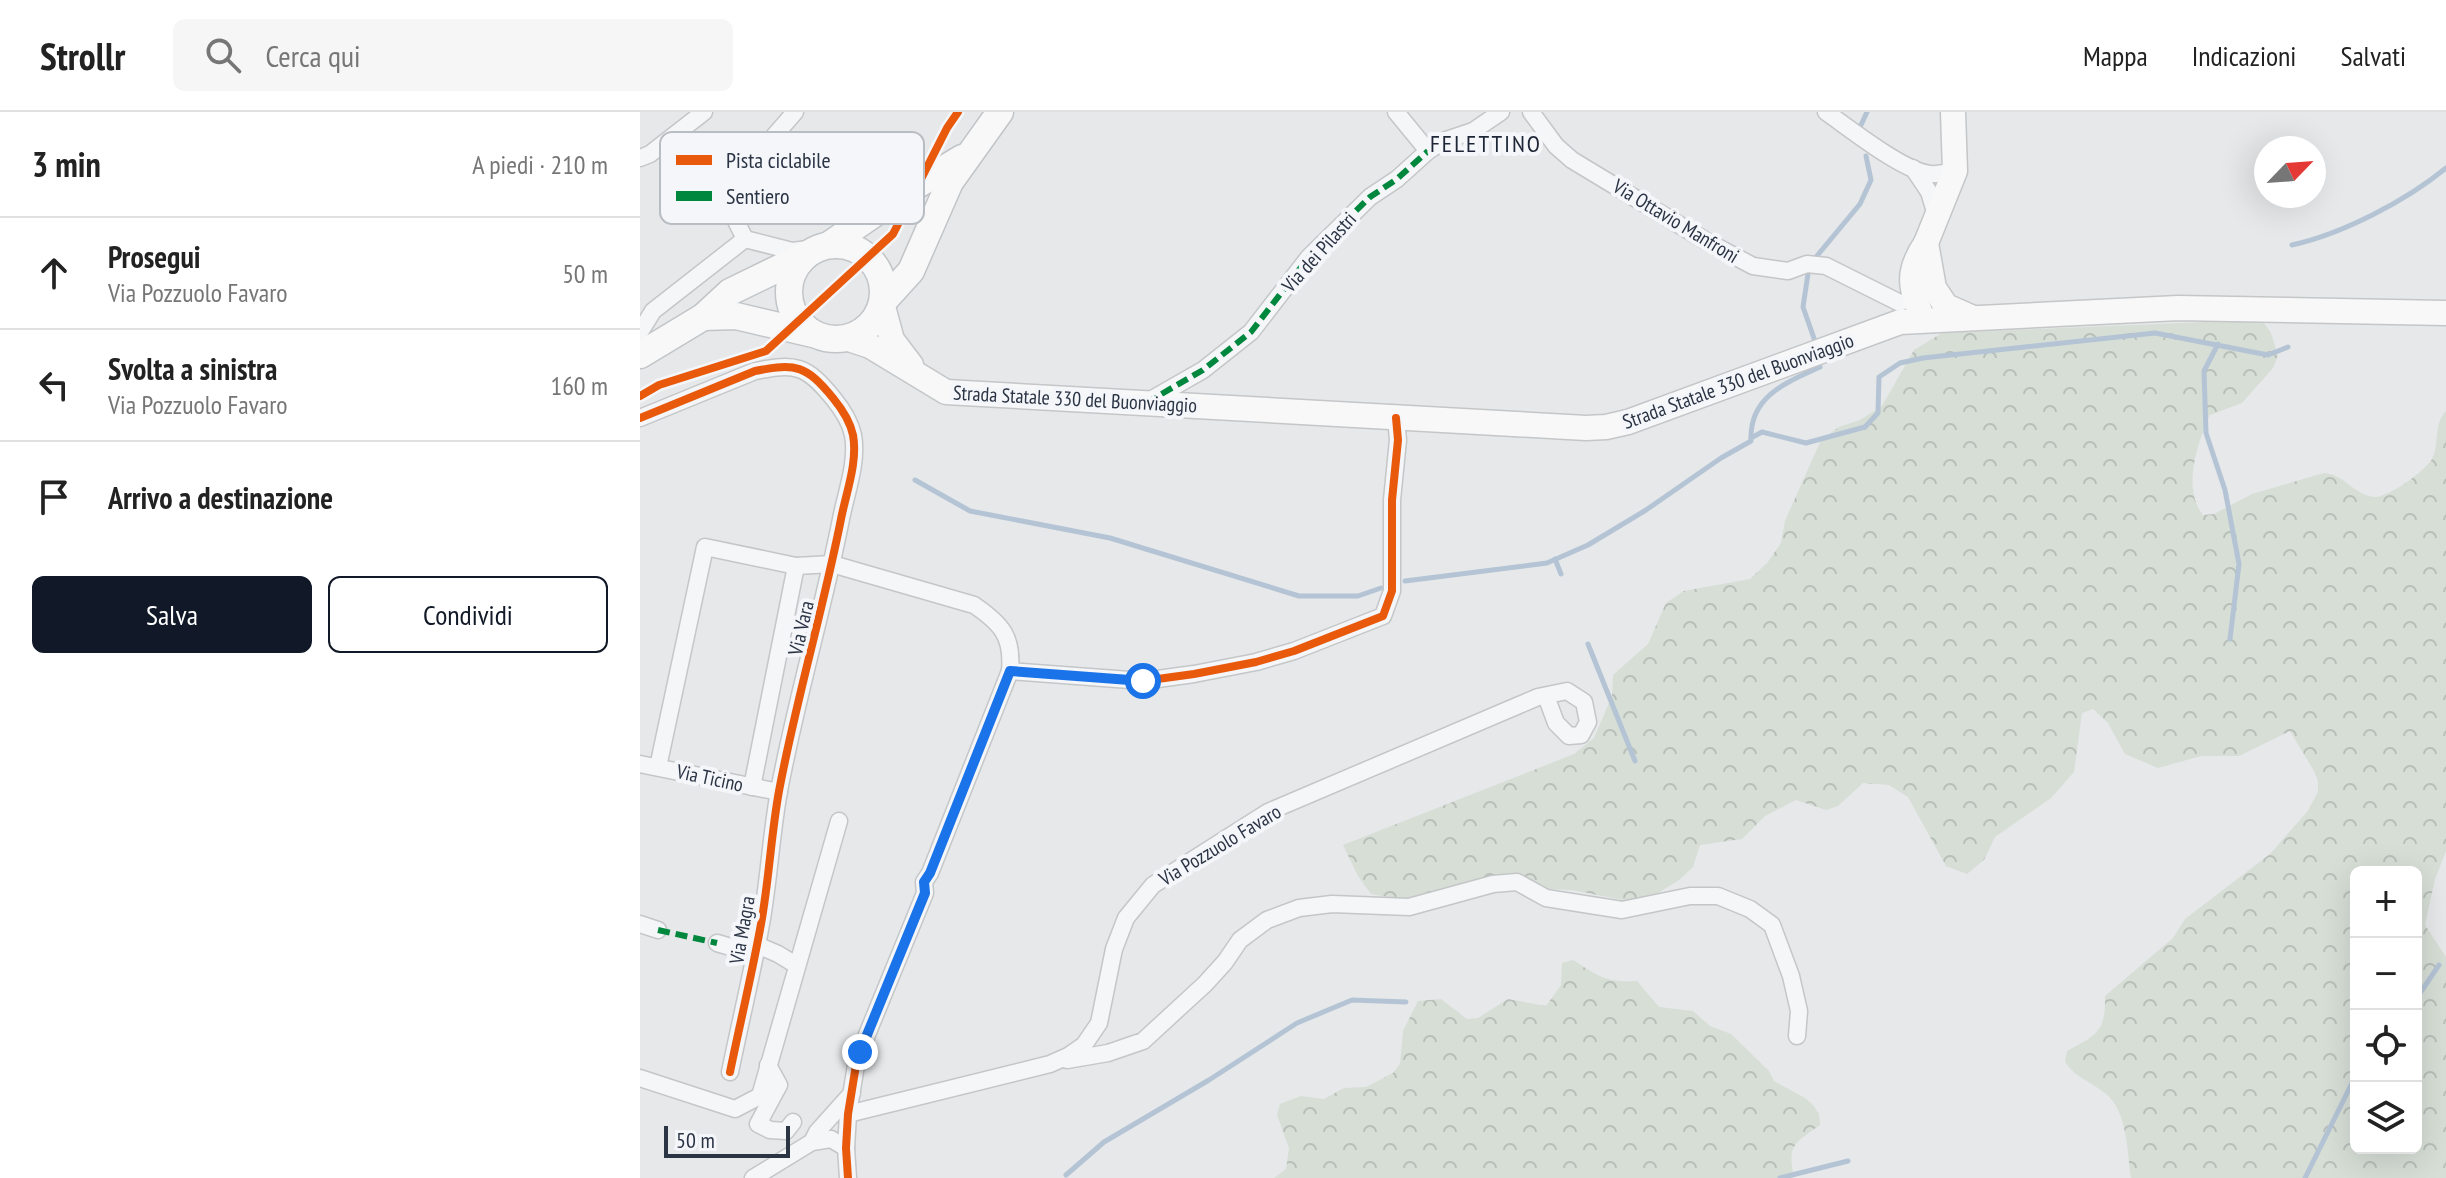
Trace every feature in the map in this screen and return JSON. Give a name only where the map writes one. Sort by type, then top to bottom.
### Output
[{"type":"main road","points":[[703,317],[736,316],[799,326],[834,339],[846,338],[869,326],[882,303],[911,271],[950,182],[1000,112]]},
{"type":"main road","points":[[1886,327],[1915,292],[1926,243],[1955,171],[1953,112]]},
{"type":"main road","points":[[924,182],[972,152]]},
{"type":"main road","points":[[641,345],[703,317],[730,292],[817,249],[856,224]]},
{"type":"main road","points":[[799,326],[790,302],[790,281],[794,271],[817,249],[842,244],[866,256],[883,282],[882,303],[887,328],[897,350],[933,386]]},
{"type":"main road","points":[[1915,292],[1973,318]]},
{"type":"main road","points":[[1915,292],[1926,320]]},
{"type":"main road","name":"Strada Statale 330 del Buonviaggio","points":[[933,386],[946,392],[959,393],[1555,428],[1606,427],[1628,422],[1900,322],[2178,308],[2446,313]]},
{"type":"main road","points":[[846,338],[870,346],[933,386]]},
{"type":"street","points":[[678,132],[704,112]]},
{"type":"street","points":[[778,132],[795,112]]},
{"type":"street","points":[[1396,112],[1428,151]]},
{"type":"street","name":"Via dei Pilastri","points":[[1146,403],[1203,370],[1251,332],[1309,257],[1370,197],[1397,179],[1428,151],[1446,140],[1473,131],[1501,112]]},
{"type":"street","name":"Via Ottavio Manfroni","points":[[1531,112],[1556,146],[1572,160],[1753,266],[1788,271],[1807,264],[1826,266],[1845,275],[1915,292]]},
{"type":"street","points":[[1826,112],[1866,141],[1913,168],[1930,174],[1955,171]]},
{"type":"street","points":[[640,158],[660,146]]},
{"type":"street","points":[[1913,168],[1929,192],[1936,215]]},
{"type":"street","points":[[738,224],[745,239],[792,251],[817,249]]},
{"type":"street","points":[[641,345],[653,311],[745,239]]},
{"type":"street","name":"Via Vara","points":[[640,418],[755,371],[774,367],[799,368],[809,372],[845,414],[854,446],[832,564],[779,792]]},
{"type":"street","points":[[1010,671],[1143,681],[1194,674],[1294,651],[1383,616],[1392,591],[1392,500],[1398,440],[1396,418]]},
{"type":"street","points":[[658,767],[705,547],[796,566],[832,564],[974,605],[992,617],[1003,630],[1012,652],[1010,671],[924,882],[925,893],[857,1059],[848,1114],[848,1178]]},
{"type":"street","name":"Via Vara","points":[[752,787],[796,566]]},
{"type":"street","name":"Via Pozzuolo Favaro","points":[[848,1114],[1050,1064],[1084,1045],[1099,1023],[1114,949],[1126,918],[1153,885],[1268,812],[1546,696]]},
{"type":"street","name":"Via Ticino","points":[[640,764],[779,792]]},
{"type":"street","name":"Via Magra","points":[[730,1072],[762,922],[779,792]]},
{"type":"street","points":[[640,1078],[735,1109],[760,1096],[839,821]]},
{"type":"street","points":[[1050,1064],[1108,1053],[1143,1041],[1205,984],[1240,940],[1267,920],[1299,908],[1332,904],[1409,907],[1493,884],[1517,882],[1546,898],[1622,910],[1690,896],[1718,896],[1750,909],[1772,925],[1799,1011],[1797,1036]]},
{"type":"street","points":[[640,924],[658,930]]},
{"type":"street","points":[[717,943],[756,949]]},
{"type":"street","name":"Via Magra","points":[[756,949],[778,954],[796,965]]},
{"type":"street","points":[[768,1065],[779,1085],[758,1124],[770,1130],[786,1131],[793,1122]]},
{"type":"street","points":[[812,1142],[817,1132],[852,1093]]},
{"type":"street","points":[[753,1178],[812,1142],[831,1139],[846,1148]]},
{"type":"green space","points":[[2253,320],[2264,323],[2271,333],[2278,356],[2273,368],[2242,403],[2210,415],[2200,439],[2194,466],[2193,492],[2203,515],[2214,514],[2252,494],[2324,473],[2338,477],[2368,496],[2389,493],[2415,476],[2432,459],[2439,422],[2446,411],[2446,851],[2435,879],[2425,925],[2446,957],[2446,1178],[2131,1178],[2125,1132],[2113,1101],[2078,1076],[2065,1062],[2067,1051],[2098,1031],[2104,1017],[2105,996],[2173,938],[2185,919],[2270,854],[2307,812],[2318,792],[2318,781],[2290,731],[2239,756],[2201,756],[2158,768],[2125,754],[2108,723],[2093,709],[2082,713],[2074,772],[2051,798],[1995,837],[1984,860],[1967,874],[1946,866],[1908,797],[1889,785],[1863,783],[1838,806],[1826,810],[1796,800],[1765,816],[1742,839],[1700,845],[1693,867],[1650,898],[1628,901],[1572,890],[1503,888],[1439,906],[1371,894],[1358,876],[1343,845],[1574,754],[1594,738],[1612,696],[1613,675],[1648,644],[1666,603],[1684,591],[1750,579],[1767,563],[1781,543],[1785,521],[1821,440],[1839,427],[1860,420],[1882,406],[1914,350],[1942,333]]},
{"type":"green space","points":[[1573,960],[1603,977],[1637,981],[1659,1007],[1693,1011],[1710,1026],[1731,1034],[1769,1071],[1774,1081],[1813,1105],[1819,1114],[1820,1125],[1792,1151],[1794,1178],[1274,1178],[1286,1169],[1289,1148],[1277,1115],[1280,1104],[1301,1096],[1324,1099],[1344,1088],[1366,1087],[1393,1073],[1400,1064],[1403,1031],[1418,1001],[1441,999],[1467,1019],[1478,1018],[1508,999],[1546,1006],[1561,985],[1562,963]]},
{"type":"waterway","points":[[927,167],[958,112]]},
{"type":"waterway","points":[[1861,125],[1867,112]]},
{"type":"waterway","points":[[1816,257],[1860,204],[1871,180],[1866,156]]},
{"type":"waterway","points":[[2292,245],[2332,233],[2373,215],[2446,168]]},
{"type":"waterway","points":[[799,321],[893,234],[898,224]]},
{"type":"waterway","points":[[1808,274],[1803,307],[1816,344]]},
{"type":"waterway","points":[[1405,581],[1547,563],[1588,545],[1646,510],[1762,432],[1806,443],[1865,427],[1878,413],[1879,377],[1900,363],[2155,333],[2268,355],[2288,347]]},
{"type":"waterway","points":[[640,396],[751,357],[783,336]]},
{"type":"waterway","points":[[2218,344],[2204,371],[2206,433],[2225,490],[2239,564],[2230,639]]},
{"type":"waterway","points":[[1751,437],[1757,410],[1764,400],[1784,385],[1820,367]]},
{"type":"waterway","points":[[915,480],[970,511],[1110,538],[1299,596],[1358,596],[1381,588]]},
{"type":"waterway","points":[[1555,559],[1561,574]]},
{"type":"waterway","points":[[1588,644],[1635,761]]},
{"type":"waterway","points":[[2422,990],[2439,965]]},
{"type":"waterway","points":[[1066,1175],[1104,1142],[1297,1023],[1352,1000],[1406,1002]]},
{"type":"waterway","points":[[2305,1178],[2353,1082]]},
{"type":"waterway","points":[[1780,1178],[1848,1161]]},
{"type":"marked path","points":[[1146,403],[1203,370],[1251,332],[1309,257],[1370,197],[1397,179],[1428,151]]},
{"type":"marked path","points":[[658,930],[717,943]]},
{"type":"cycle path","points":[[924,173],[958,112]]},
{"type":"cycle path","points":[[640,396],[659,385],[766,351],[893,234],[898,224]]},
{"type":"cycle path","points":[[640,418],[755,371],[791,367],[807,373],[824,387],[842,411],[853,435],[851,477],[786,757],[761,924],[730,1072]]},
{"type":"cycle path","points":[[848,1178],[848,1114],[857,1059],[925,893],[924,882],[1010,671],[1143,681],[1194,674],[1294,651],[1383,616],[1392,591],[1392,500],[1398,440],[1396,418]]},
{"type":"district","name":"FELETTINO","points":[[1486,144]]},
{"type":"route","points":[[860,1052],[925,893],[924,882],[1010,671],[1143,681]]}]
